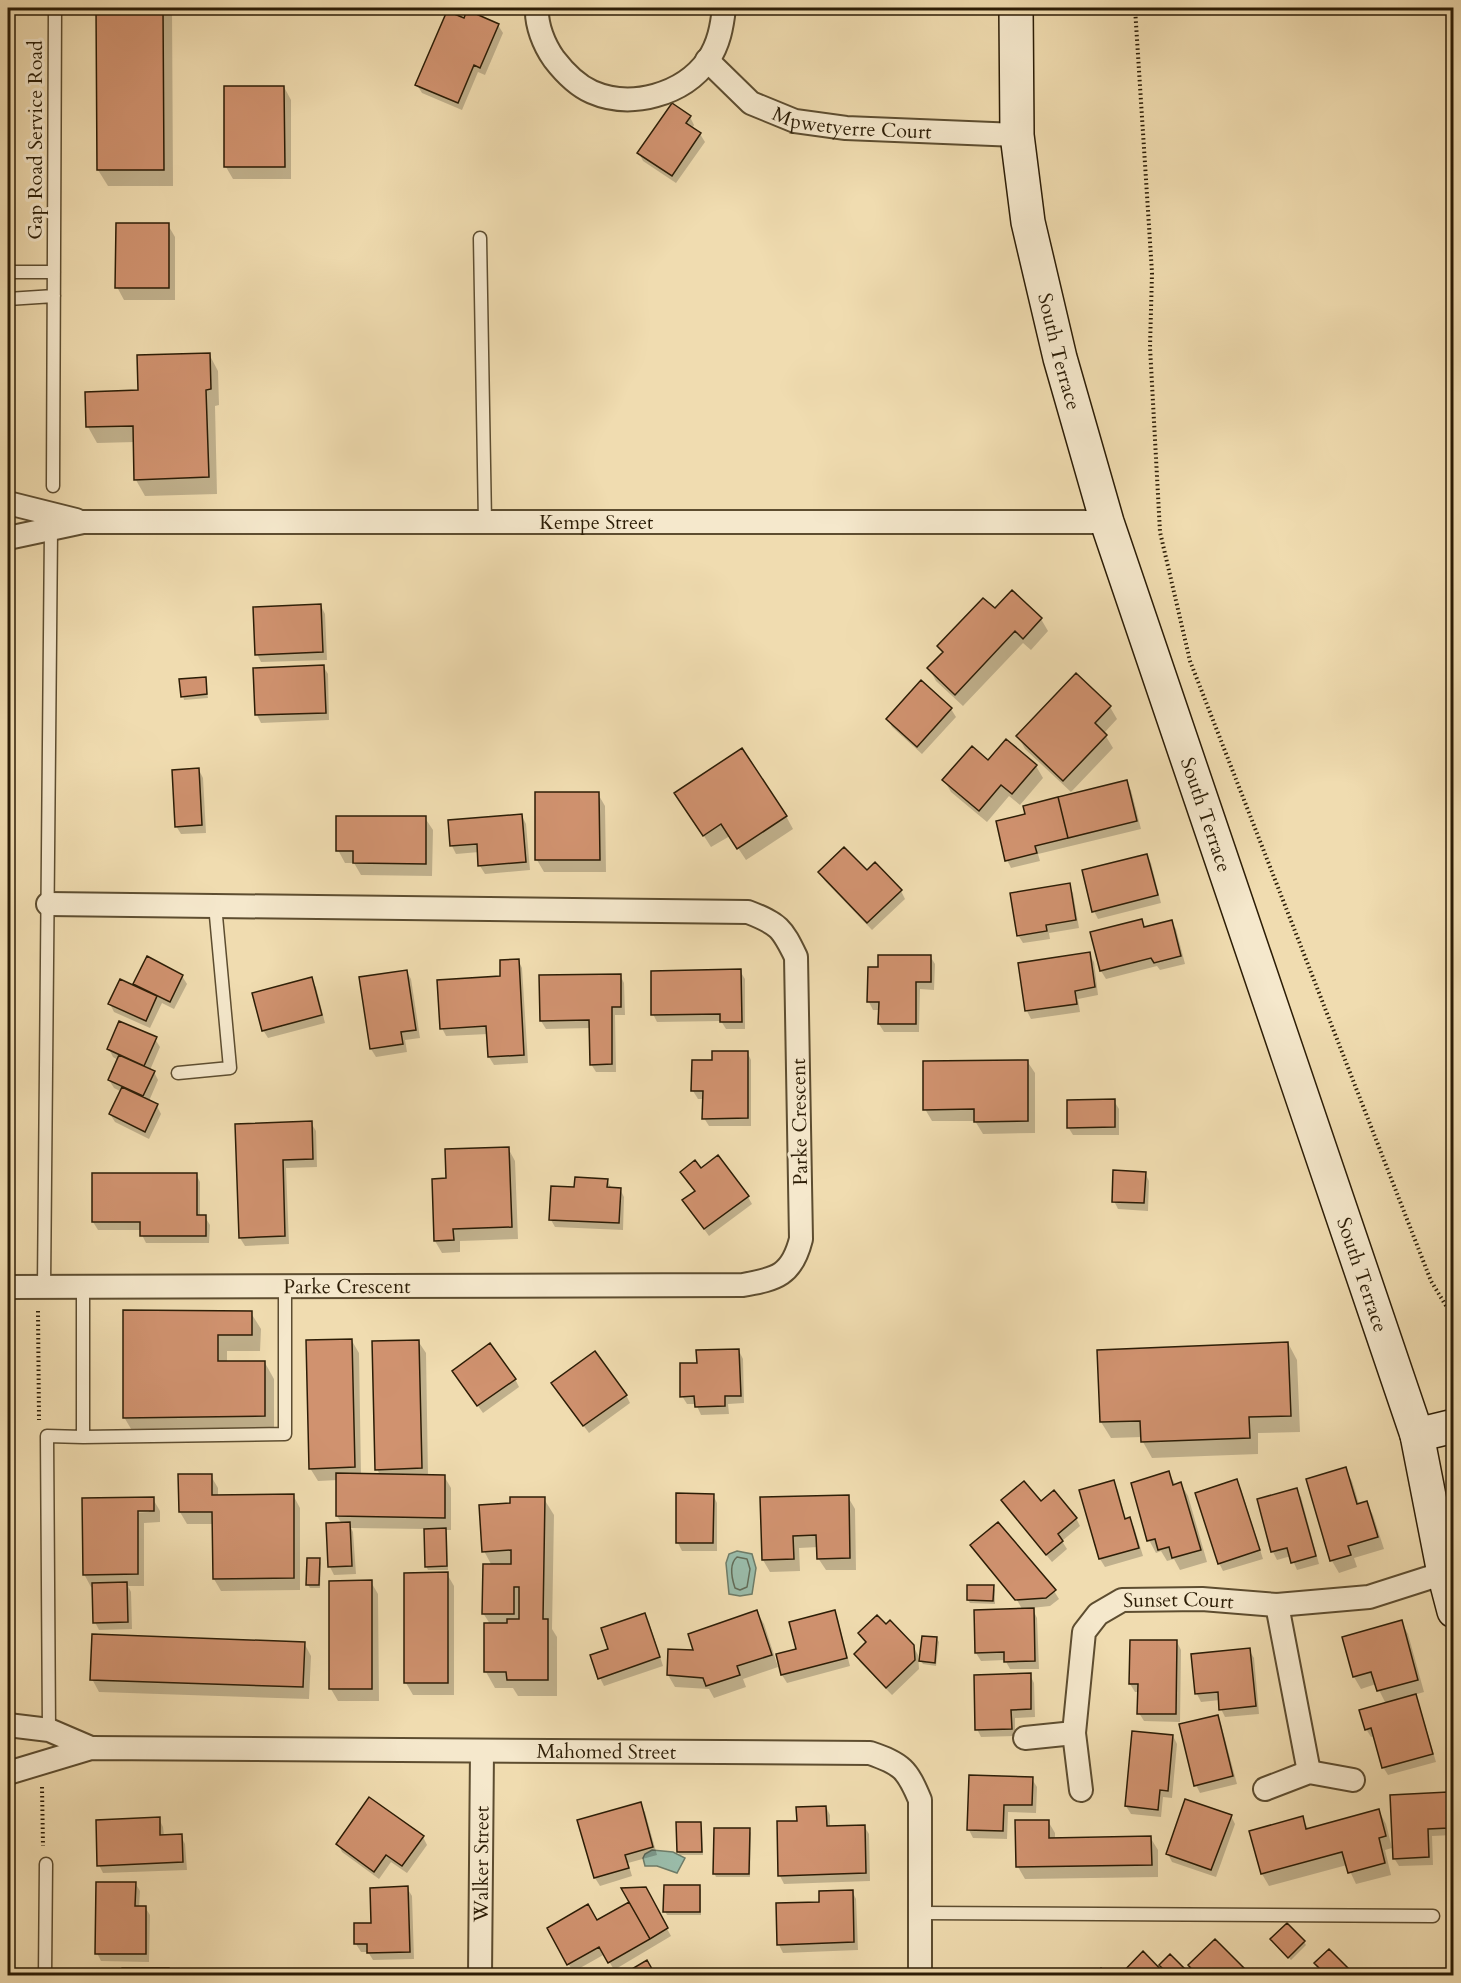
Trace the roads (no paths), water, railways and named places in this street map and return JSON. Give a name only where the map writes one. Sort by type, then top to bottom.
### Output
[{"type":"street","points":[[537,8],[537,17],[546,48],[565,74],[592,92],[623,100],[655,96],[684,83],[707,60],[721,33],[724,8]]},
{"type":"street","name":"South Terrace","points":[[1016,8],[1017,135],[1028,222],[1060,358],[1107,522],[1417,1436],[1444,1573],[1454,1611]]},
{"type":"street","name":"Mpwetyerre Court","points":[[707,60],[751,103],[795,121],[846,128],[1017,135]]},
{"type":"street","name":"Kempe Street","points":[[8,503],[51,521],[83,522],[1107,522]]},
{"type":"street","name":"Kempe Street","points":[[8,538],[51,521]]},
{"type":"street","name":"Parke Crescent","points":[[8,1287],[743,1285],[769,1280],[783,1272],[796,1257],[801,1239],[796,957],[784,933],[770,921],[748,912],[48,904]]},
{"type":"street","points":[[1417,1436],[1454,1426]]},
{"type":"street","name":"Sunset Court","points":[[1081,1790],[1074,1733],[1084,1632],[1098,1614],[1122,1600],[1202,1599],[1277,1605],[1369,1598],[1444,1573]]},
{"type":"street","points":[[1277,1605],[1309,1772]]},
{"type":"street","name":"Mahomed Street","points":[[8,1725],[49,1730],[92,1748]]},
{"type":"street","points":[[46,1762],[49,1730]]},
{"type":"street","points":[[1025,1738],[1074,1733]]},
{"type":"street","name":"Mahomed Street","points":[[8,1773],[92,1748],[870,1753],[892,1761],[910,1776],[920,1800],[920,1976]]},
{"type":"street","name":"Walker Street","points":[[480,1976],[482,1751]]},
{"type":"street","points":[[1265,1789],[1309,1772],[1353,1780]]},
{"type":"lane","name":"Gap Road Service Road","points":[[53,486],[55,8]]},
{"type":"lane","points":[[480,238],[485,522]]},
{"type":"lane","points":[[8,272],[54,272]]},
{"type":"lane","points":[[8,299],[54,296]]},
{"type":"lane","points":[[41,1286],[48,904],[51,521]]},
{"type":"lane","points":[[178,1074],[230,1068],[215,905]]},
{"type":"lane","points":[[49,1730],[47,1436],[285,1434],[285,1286]]},
{"type":"lane","points":[[83,1287],[83,1437]]},
{"type":"lane","points":[[45,1976],[46,1864]]},
{"type":"lane","points":[[920,1913],[1434,1916]]},
{"type":"water","points":[[737,1551],[752,1554],[756,1568],[752,1594],[740,1596],[729,1594],[726,1563],[729,1554]]},
{"type":"water","points":[[652,1850],[673,1852],[685,1858],[677,1873],[657,1866],[645,1866],[643,1858]]}]
